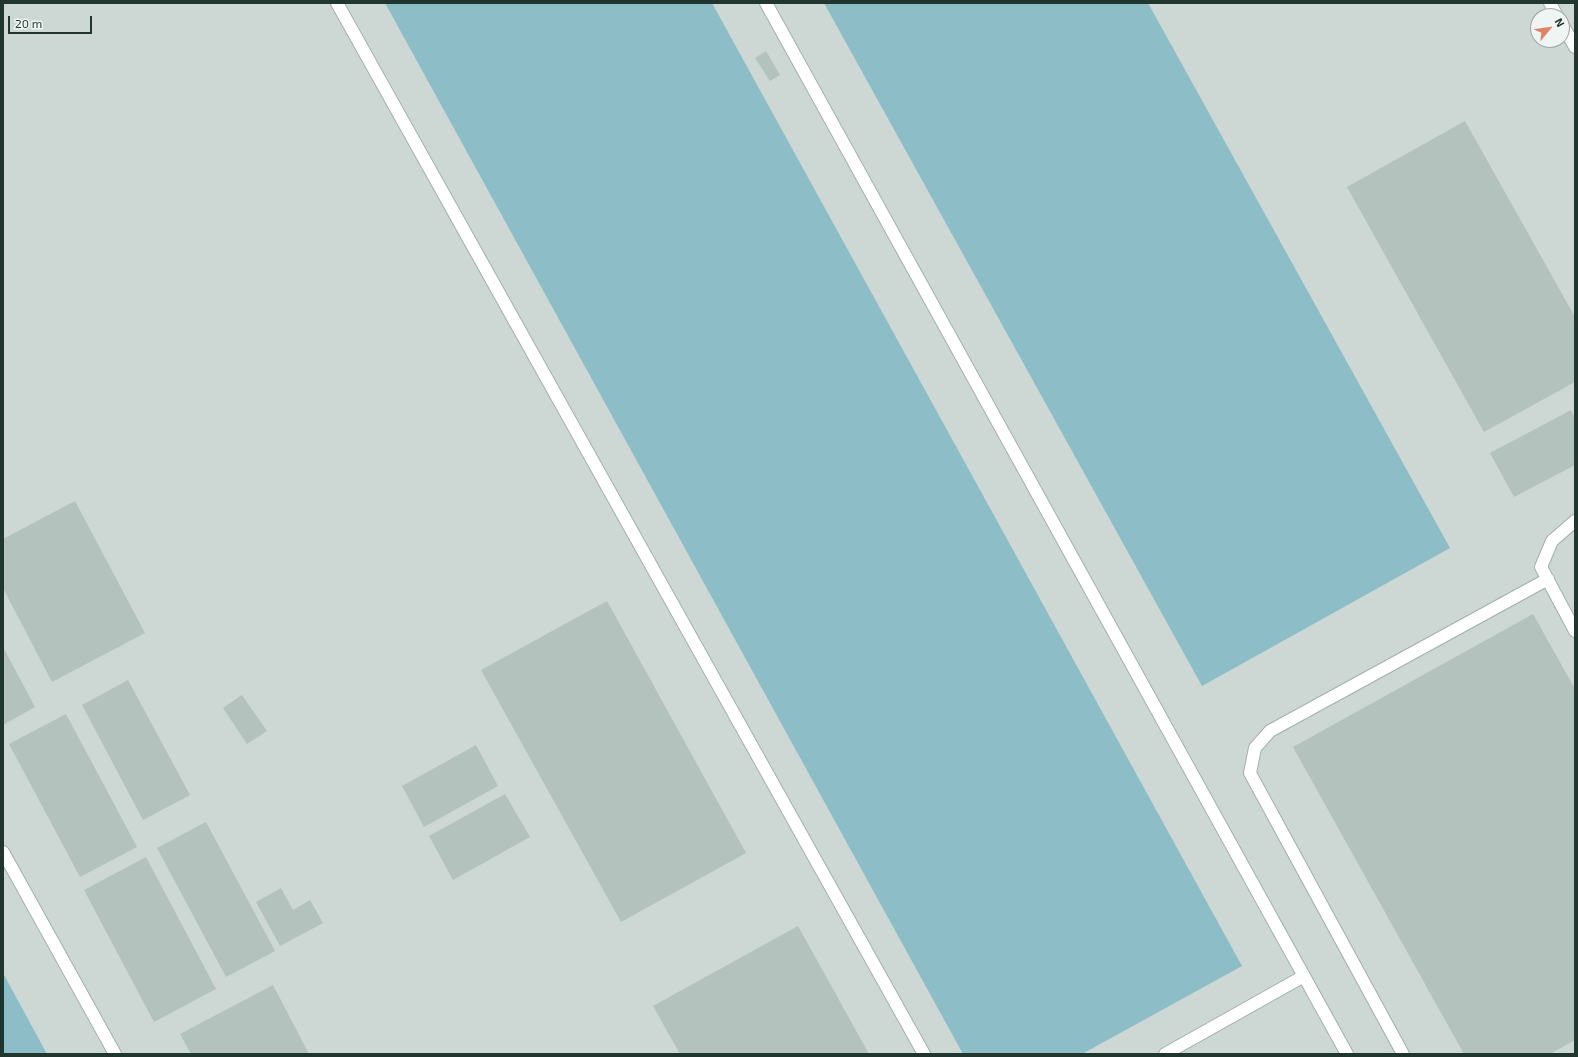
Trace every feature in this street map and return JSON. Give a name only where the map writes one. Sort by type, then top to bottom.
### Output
[{"type":"street","points":[[337,3],[924,1054]]},
{"type":"street","points":[[766,3],[1347,1054]]},
{"type":"street","points":[[1570,38],[1575,47]]},
{"type":"street","points":[[1575,521],[1552,541],[1541,567],[1575,631]]},
{"type":"street","points":[[1403,1054],[1250,773],[1255,748],[1270,731],[1548,579]]},
{"type":"street","points":[[3,852],[115,1054]]},
{"type":"street","points":[[1165,1054],[1304,976]]},
{"type":"shaded area","points":[[3,3],[1575,3],[1575,1054],[3,1054]]},
{"type":"water","points":[[385,3],[712,3],[1242,966],[1082,1054],[963,1054]]},
{"type":"water","points":[[824,3],[1148,3],[1450,548],[1202,686]]},
{"type":"water","points":[[3,973],[47,1054],[3,1054]]},
{"type":"building","points":[[766,51],[780,75],[770,81],[755,58]]},
{"type":"building","points":[[1465,121],[1575,317],[1575,382],[1484,432],[1347,187]]},
{"type":"building","points":[[1571,410],[1575,418],[1575,465],[1514,497],[1490,453]]},
{"type":"building","points":[[75,501],[145,633],[52,682],[3,588],[3,539]]},
{"type":"building","points":[[607,601],[746,853],[621,922],[481,670]]},
{"type":"building","points":[[1533,614],[1575,689],[1575,1040],[1550,1054],[1464,1054],[1293,747]]},
{"type":"building","points":[[3,647],[35,707],[3,725]]},
{"type":"building","points":[[128,680],[190,795],[143,820],[82,705]]},
{"type":"building","points":[[242,695],[267,731],[247,744],[223,708]]},
{"type":"building","points":[[66,714],[137,847],[80,877],[9,744]]},
{"type":"building","points":[[476,745],[498,786],[424,827],[402,786]]},
{"type":"building","points":[[505,794],[530,837],[453,880],[429,836]]},
{"type":"building","points":[[206,822],[275,951],[226,977],[157,848]]},
{"type":"building","points":[[146,857],[216,989],[154,1022],[84,890]]},
{"type":"building","points":[[281,888],[293,910],[310,900],[323,923],[280,946],[256,902]]},
{"type":"building","points":[[798,926],[869,1054],[680,1054],[653,1006]]},
{"type":"building","points":[[273,985],[309,1054],[191,1054],[180,1034]]}]
